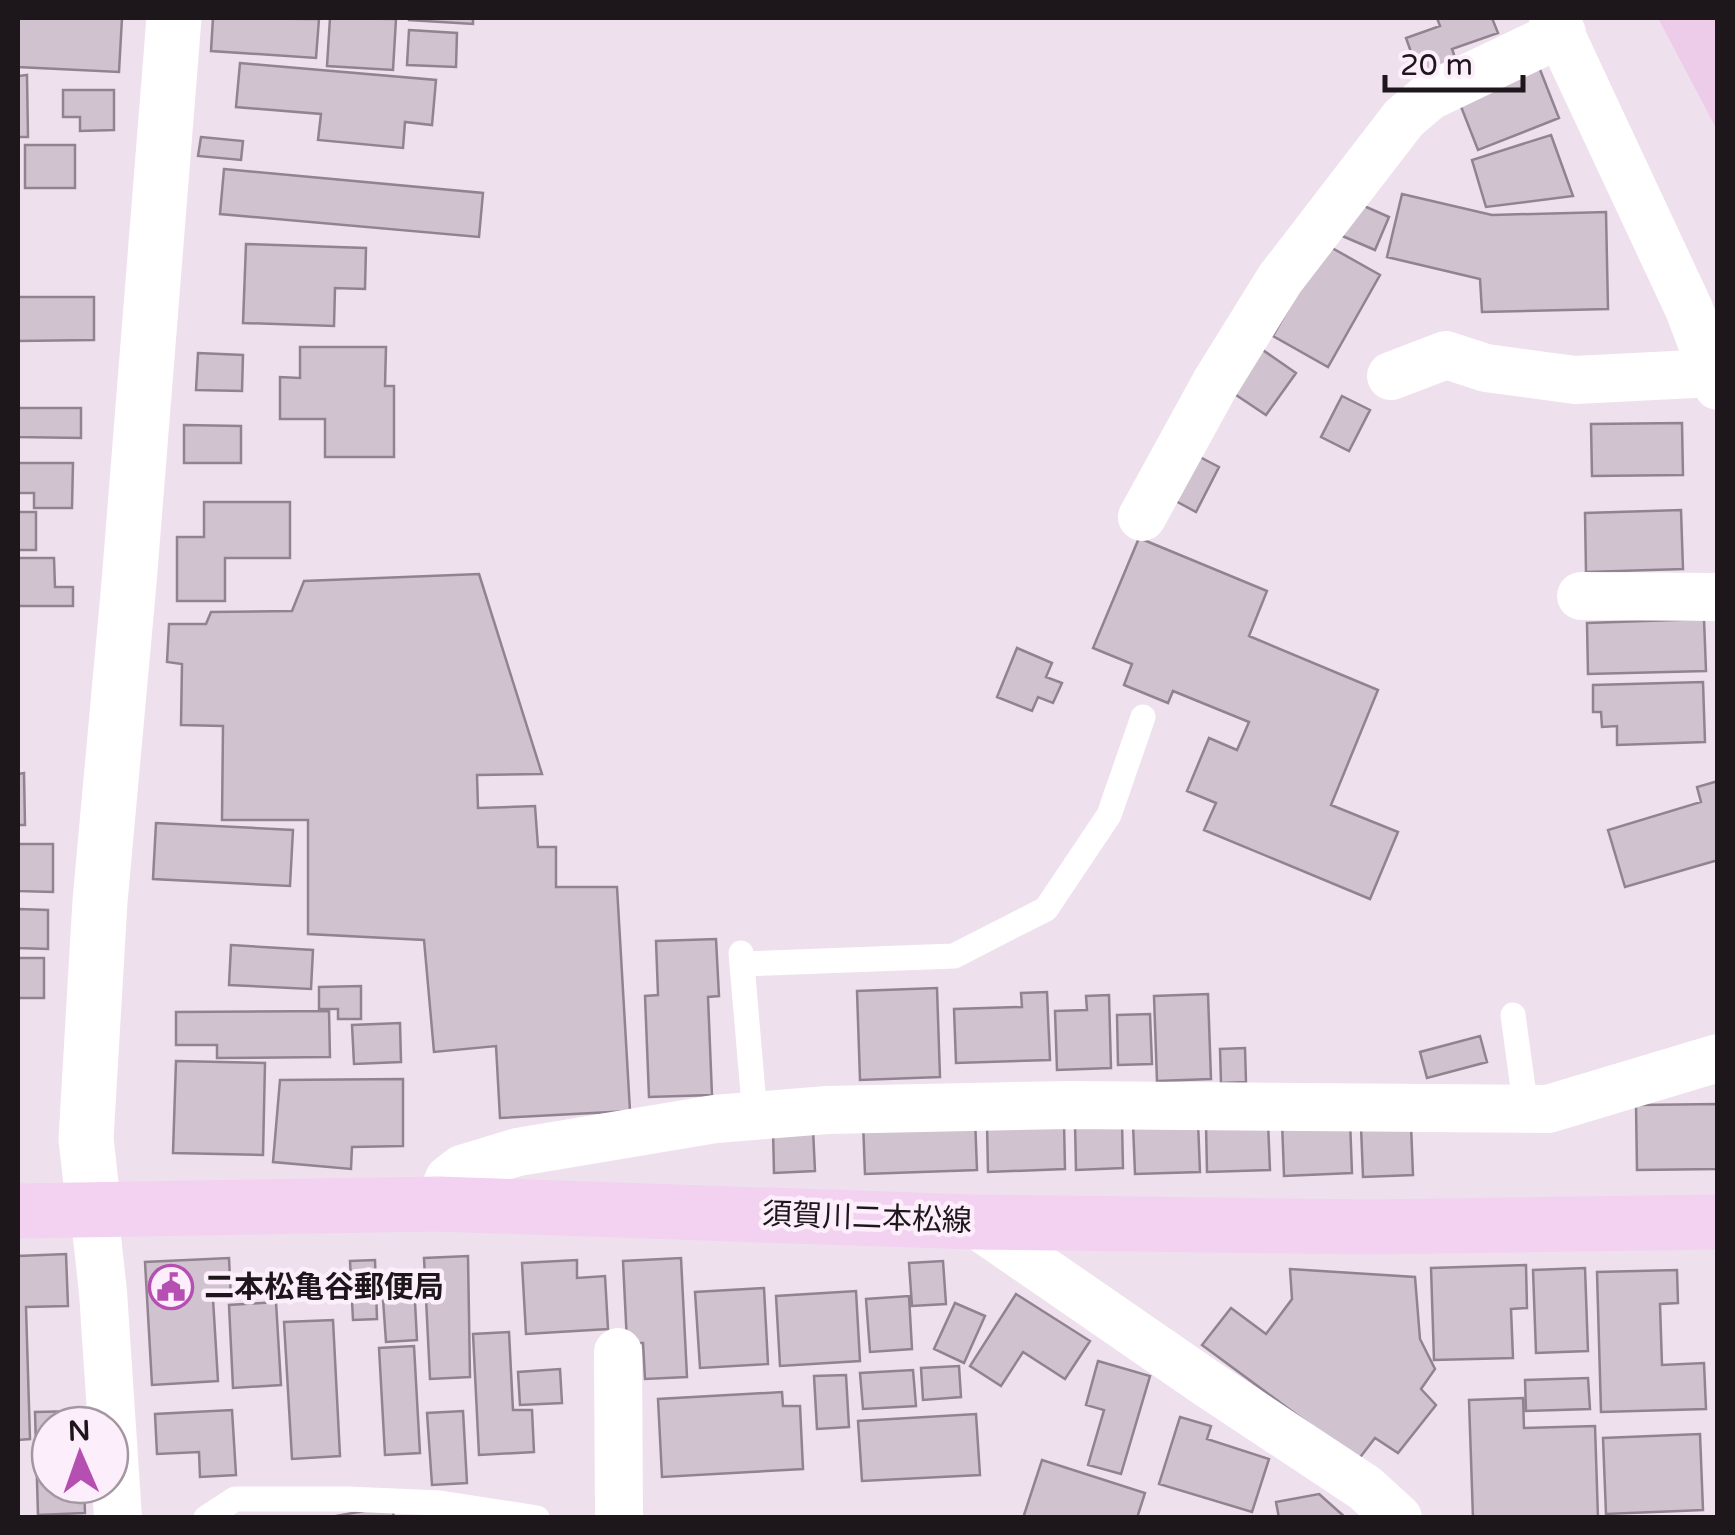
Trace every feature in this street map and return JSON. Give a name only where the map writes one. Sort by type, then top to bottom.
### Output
[{"type":"main road","name":"須賀川二本松線","points":[[18,1211],[439,1204],[973,1222],[1371,1227],[1718,1222]]},
{"type":"street","points":[[118,1518],[103,1292],[86,1139],[100,901],[130,583],[174,18]]},
{"type":"street","points":[[1142,518],[1215,384],[1280,280],[1404,118],[1430,96],[1558,26],[1703,306],[1715,379],[1575,380],[1486,368],[1446,355],[1391,376]]},
{"type":"street","points":[[1581,596],[1718,596]]},
{"type":"street","points":[[439,1204],[449,1180],[462,1169],[518,1152],[715,1118],[828,1110],[1069,1105],[1548,1109],[1718,1058]]},
{"type":"street","points":[[973,1222],[1365,1488],[1398,1518]]},
{"type":"street","points":[[618,1352],[618,1518]]},
{"type":"lane","points":[[755,1116],[742,958],[954,956],[1046,909],[1109,815],[1143,718]]},
{"type":"lane","points":[[1514,1014],[1526,1110]]},
{"type":"lane","points":[[206,1518],[235,1499],[348,1499],[440,1503],[537,1518]]},
{"type":"shaded area","points":[[1658,18],[1717,18],[1717,130]]},
{"type":"building","points":[[18,18],[122,18],[119,72],[18,67]]},
{"type":"building","points":[[213,18],[319,19],[316,58],[211,51]]},
{"type":"building","points":[[330,18],[396,19],[393,70],[327,66]]},
{"type":"building","points":[[473,18],[473,24],[409,20]]},
{"type":"building","points":[[1437,18],[1492,18],[1498,33],[1452,49],[1458,66],[1421,80],[1406,38],[1440,26]]},
{"type":"building","points":[[409,30],[457,33],[456,67],[407,65]]},
{"type":"building","points":[[240,63],[436,80],[432,125],[405,122],[403,148],[318,140],[321,114],[236,107]]},
{"type":"building","points":[[1539,67],[1559,118],[1478,150],[1458,99]]},
{"type":"building","points":[[27,75],[28,137],[18,137],[18,76]]},
{"type":"building","points":[[63,90],[114,90],[114,130],[80,131],[80,117],[63,117]]},
{"type":"building","points":[[1551,135],[1573,196],[1486,207],[1472,160]]},
{"type":"building","points":[[201,137],[243,141],[241,160],[198,156]]},
{"type":"building","points":[[25,145],[75,145],[75,188],[25,188]]},
{"type":"building","points":[[224,169],[483,193],[479,237],[220,214]]},
{"type":"building","points":[[1402,194],[1492,215],[1606,212],[1608,309],[1482,312],[1480,279],[1387,257]]},
{"type":"building","points":[[1355,202],[1389,217],[1375,250],[1340,235]]},
{"type":"building","points":[[246,244],[366,248],[365,289],[335,288],[334,326],[243,323]]},
{"type":"building","points":[[1325,244],[1380,275],[1328,367],[1273,336]]},
{"type":"building","points":[[18,297],[94,297],[94,340],[18,341]]},
{"type":"building","points":[[1257,346],[1296,373],[1266,415],[1227,389]]},
{"type":"building","points":[[300,347],[386,347],[385,386],[394,386],[394,457],[325,457],[325,419],[280,419],[280,377],[300,378]]},
{"type":"building","points":[[198,353],[243,355],[242,391],[196,390]]},
{"type":"building","points":[[1342,396],[1370,410],[1349,451],[1321,437]]},
{"type":"building","points":[[18,408],[81,408],[81,438],[18,437]]},
{"type":"building","points":[[1682,423],[1683,475],[1592,476],[1591,424]]},
{"type":"building","points":[[184,425],[241,426],[241,463],[184,463]]},
{"type":"building","points":[[1194,454],[1219,467],[1196,512],[1172,499]]},
{"type":"building","points":[[18,463],[73,463],[72,508],[34,508],[34,493],[18,493]]},
{"type":"building","points":[[204,502],[290,502],[290,558],[225,558],[225,601],[177,601],[177,537],[204,537]]},
{"type":"building","points":[[1681,510],[1683,569],[1586,572],[1585,513]]},
{"type":"building","points":[[18,512],[36,512],[36,550],[18,550]]},
{"type":"building","points":[[1139,538],[1267,591],[1249,636],[1378,690],[1331,805],[1398,832],[1370,899],[1204,830],[1216,803],[1187,791],[1209,738],[1237,750],[1249,722],[1173,691],[1168,703],[1124,685],[1132,664],[1093,648]]},
{"type":"building","points":[[18,558],[54,558],[55,587],[73,587],[73,606],[18,606]]},
{"type":"building","points":[[479,574],[542,774],[477,775],[478,808],[535,806],[538,847],[556,847],[556,887],[617,887],[630,1111],[500,1118],[496,1046],[434,1052],[424,940],[308,934],[308,820],[222,820],[223,726],[181,725],[182,664],[167,662],[169,624],[206,624],[211,612],[292,611],[304,581]]},
{"type":"building","points":[[1704,619],[1706,671],[1588,674],[1587,623]]},
{"type":"building","points":[[1017,648],[1052,663],[1046,677],[1062,683],[1053,703],[1038,697],[1032,711],[997,697]]},
{"type":"building","points":[[1703,682],[1705,742],[1617,745],[1617,726],[1602,727],[1601,712],[1593,712],[1593,685]]},
{"type":"building","points":[[24,773],[25,825],[18,825],[18,774]]},
{"type":"building","points":[[1718,781],[1718,860],[1625,887],[1608,830],[1701,802],[1697,787]]},
{"type":"building","points":[[156,823],[293,830],[290,886],[153,879]]},
{"type":"building","points":[[18,844],[53,844],[53,892],[18,891]]},
{"type":"building","points":[[18,909],[48,910],[48,949],[18,948]]},
{"type":"building","points":[[716,939],[719,996],[708,997],[712,1095],[649,1097],[645,996],[658,995],[656,941]]},
{"type":"building","points":[[231,945],[313,950],[311,989],[229,985]]},
{"type":"building","points":[[18,958],[44,958],[44,998],[18,998]]},
{"type":"building","points":[[361,986],[361,1019],[338,1019],[338,1009],[319,1009],[319,987]]},
{"type":"building","points":[[937,988],[940,1077],[860,1080],[857,991]]},
{"type":"building","points":[[1047,992],[1050,1060],[956,1063],[954,1009],[1022,1007],[1021,993]]},
{"type":"building","points":[[1208,994],[1211,1079],[1157,1081],[1154,996]]},
{"type":"building","points":[[1109,995],[1111,1068],[1057,1070],[1055,1011],[1087,1010],[1086,996]]},
{"type":"building","points":[[329,1011],[330,1057],[217,1058],[217,1045],[176,1045],[176,1012]]},
{"type":"building","points":[[1150,1014],[1152,1064],[1118,1065],[1117,1015]]},
{"type":"building","points":[[400,1023],[401,1062],[354,1064],[352,1025]]},
{"type":"building","points":[[1480,1036],[1487,1062],[1427,1078],[1420,1052]]},
{"type":"building","points":[[1245,1048],[1246,1082],[1221,1083],[1220,1049]]},
{"type":"building","points":[[176,1061],[265,1063],[263,1155],[173,1153]]},
{"type":"building","points":[[403,1079],[403,1146],[352,1147],[351,1169],[273,1162],[280,1080]]},
{"type":"building","points":[[1718,1104],[1718,1169],[1637,1170],[1636,1105]]},
{"type":"building","points":[[975,1118],[977,1170],[865,1174],[863,1122]]},
{"type":"building","points":[[1350,1120],[1352,1173],[1284,1176],[1282,1122]]},
{"type":"building","points":[[1122,1122],[1123,1168],[1076,1170],[1075,1124]]},
{"type":"building","points":[[1198,1122],[1200,1172],[1135,1174],[1133,1124]]},
{"type":"building","points":[[1268,1122],[1270,1170],[1207,1172],[1206,1125]]},
{"type":"building","points":[[1064,1123],[1065,1169],[988,1172],[987,1125]]},
{"type":"building","points":[[1411,1125],[1413,1175],[1363,1177],[1361,1127]]},
{"type":"building","points":[[813,1129],[815,1171],[774,1173],[773,1130]]},
{"type":"building","points":[[66,1254],[68,1306],[26,1307],[30,1439],[18,1440],[18,1256]]},
{"type":"building","points":[[468,1256],[470,1377],[430,1379],[424,1258]]},
{"type":"building","points":[[229,1258],[231,1299],[213,1299],[218,1381],[152,1385],[145,1262]]},
{"type":"building","points":[[681,1258],[687,1377],[645,1379],[643,1343],[627,1343],[623,1261]]},
{"type":"building","points":[[375,1260],[377,1319],[353,1320],[350,1261]]},
{"type":"building","points":[[577,1260],[577,1278],[605,1276],[608,1329],[526,1334],[522,1263]]},
{"type":"building","points":[[943,1261],[946,1304],[912,1306],[909,1263]]},
{"type":"building","points":[[1526,1265],[1527,1308],[1511,1309],[1513,1358],[1434,1360],[1431,1268]]},
{"type":"building","points":[[1585,1268],[1588,1351],[1536,1353],[1533,1270]]},
{"type":"building","points":[[1290,1269],[1415,1277],[1420,1339],[1435,1369],[1421,1389],[1436,1405],[1398,1453],[1375,1438],[1358,1460],[1202,1345],[1231,1308],[1266,1334],[1292,1299]]},
{"type":"building","points":[[1677,1270],[1678,1303],[1660,1304],[1662,1365],[1704,1363],[1706,1409],[1601,1412],[1597,1272]]},
{"type":"building","points":[[414,1283],[417,1340],[386,1342],[382,1285]]},
{"type":"building","points":[[764,1288],[768,1364],[700,1368],[695,1292]]},
{"type":"building","points":[[856,1291],[860,1361],[780,1366],[776,1296]]},
{"type":"building","points":[[1016,1294],[1090,1341],[1065,1379],[1023,1352],[1001,1386],[970,1366]]},
{"type":"building","points":[[909,1296],[912,1349],[870,1352],[866,1299]]},
{"type":"building","points":[[276,1302],[281,1385],[233,1388],[229,1305]]},
{"type":"building","points":[[955,1303],[985,1316],[964,1363],[934,1349]]},
{"type":"building","points":[[333,1320],[340,1456],[292,1459],[284,1322]]},
{"type":"building","points":[[509,1332],[513,1410],[532,1410],[534,1452],[479,1455],[473,1334]]},
{"type":"building","points":[[414,1346],[420,1453],[385,1455],[379,1348]]},
{"type":"building","points":[[1098,1361],[1150,1376],[1121,1474],[1088,1465],[1104,1410],[1086,1405]]},
{"type":"building","points":[[959,1366],[961,1397],[923,1400],[921,1368]]},
{"type":"building","points":[[560,1369],[562,1403],[520,1405],[518,1372]]},
{"type":"building","points":[[913,1370],[916,1406],[863,1409],[860,1373]]},
{"type":"building","points":[[846,1375],[849,1427],[817,1429],[814,1376]]},
{"type":"building","points":[[1588,1378],[1590,1409],[1526,1411],[1525,1380]]},
{"type":"building","points":[[782,1392],[783,1406],[800,1406],[803,1469],[662,1477],[658,1399]]},
{"type":"building","points":[[1523,1398],[1524,1428],[1595,1426],[1598,1518],[1473,1518],[1469,1400]]},
{"type":"building","points":[[232,1410],[236,1475],[200,1477],[199,1452],[157,1454],[155,1414]]},
{"type":"building","points":[[463,1411],[467,1483],[432,1485],[427,1413]]},
{"type":"building","points":[[976,1414],[980,1475],[862,1481],[858,1421]]},
{"type":"building","points":[[1180,1417],[1211,1426],[1207,1439],[1269,1459],[1252,1512],[1159,1484]]},
{"type":"building","points":[[1700,1434],[1703,1510],[1606,1514],[1603,1438]]},
{"type":"building","points":[[1042,1460],[1145,1493],[1137,1518],[1023,1518]]},
{"type":"building","points":[[1319,1494],[1346,1518],[1279,1518],[1276,1502]]},
{"type":"building","points":[[38,1505],[85,1505],[85,1513],[38,1515]]},
{"type":"building","points":[[392,1506],[394,1518],[325,1518]]},
{"type":"place","name":"二本松亀谷郵便局","points":[[171,1287]]}]
